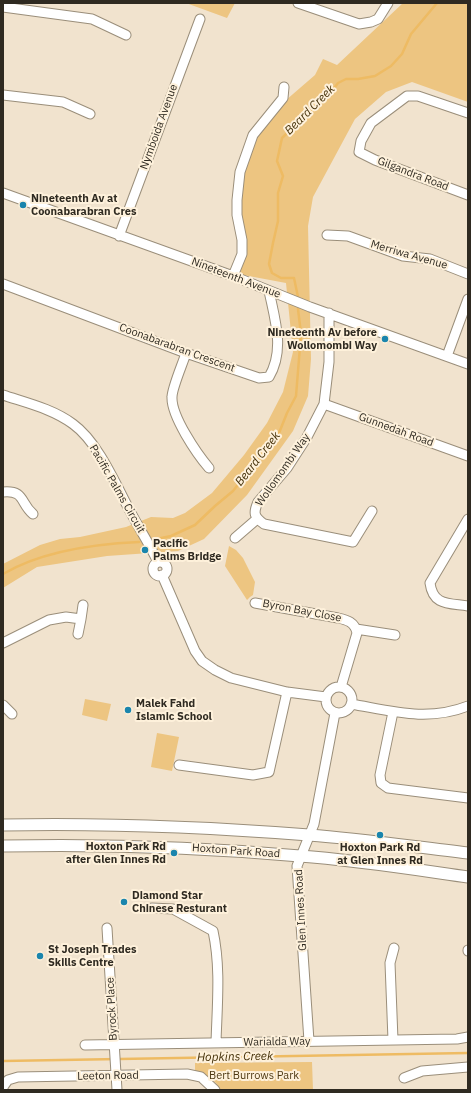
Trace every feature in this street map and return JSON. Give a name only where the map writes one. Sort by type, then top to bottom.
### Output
[{"type":"main road","name":"Hoxton Park Road","points":[[3,825],[69,824],[168,826],[310,835],[468,853]]},
{"type":"main road","name":"Hoxton Park Road","points":[[3,846],[137,846],[301,856],[468,877]]},
{"type":"street","points":[[298,3],[359,24],[370,22],[378,18],[388,3]]},
{"type":"street","points":[[3,7],[92,19],[126,35]]},
{"type":"street","name":"Nymboida Avenue","points":[[119,236],[200,19]]},
{"type":"street","points":[[233,276],[242,254],[242,240],[237,215],[240,172],[253,135],[283,98],[284,86]]},
{"type":"street","points":[[3,95],[63,102],[90,114]]},
{"type":"street","name":"Gilgandra Road","points":[[468,113],[418,96],[407,96],[371,123],[361,141],[359,152],[375,160],[468,195]]},
{"type":"street","name":"Nineteenth Avenue","points":[[3,192],[468,364]]},
{"type":"street","name":"Merriwa Avenue","points":[[327,235],[348,236],[403,256],[430,259],[468,274]]},
{"type":"street","name":"Coonabarabran Crescent","points":[[3,284],[186,353],[259,378],[269,377],[274,367],[277,355],[278,335],[269,291]]},
{"type":"street","points":[[448,356],[468,299]]},
{"type":"street","name":"Wollomombi Way","points":[[329,313],[329,362],[324,404],[308,437],[287,468],[258,502],[255,514],[257,520],[264,524],[353,542],[372,511]]},
{"type":"street","points":[[186,353],[172,395],[172,405],[177,418],[200,457],[209,468]]},
{"type":"street","name":"Pacific Palms Circuit","points":[[3,395],[60,415],[75,425],[97,451],[158,562],[154,566],[154,572],[162,575],[195,651],[202,661],[231,678],[287,692]]},
{"type":"street","name":"Gunnedah Road","points":[[324,404],[468,456]]},
{"type":"street","points":[[3,492],[12,491],[23,498],[28,509],[33,514]]},
{"type":"street","points":[[468,518],[430,583],[431,590],[435,598],[440,601],[468,606]]},
{"type":"street","points":[[235,538],[257,520]]},
{"type":"street","name":"Byron Bay Close","points":[[255,603],[349,620],[354,624],[356,629]]},
{"type":"street","points":[[78,634],[83,605]]},
{"type":"street","points":[[3,643],[49,620],[66,617],[80,618]]},
{"type":"street","points":[[341,687],[356,638],[356,629],[396,635]]},
{"type":"street","points":[[341,687],[350,694],[351,704],[345,711],[335,713],[327,707],[326,697],[331,690],[341,687]]},
{"type":"street","points":[[179,765],[253,775],[269,772],[287,692],[326,697]]},
{"type":"street","points":[[351,704],[410,714],[436,714],[450,712],[468,706]]},
{"type":"street","points":[[3,705],[12,714]]},
{"type":"street","points":[[393,712],[381,769],[380,780],[383,786],[388,788],[468,798]]},
{"type":"street","name":"Glen Innes Road","points":[[309,1041],[297,869],[314,824],[335,713]]},
{"type":"street","points":[[152,908],[172,909],[213,931],[216,943],[218,986],[216,1043]]},
{"type":"street","name":"Byrock Place","points":[[107,928],[117,1090]]},
{"type":"street","points":[[393,1040],[390,963],[394,948]]},
{"type":"street","name":"Warialda Way","points":[[86,1045],[468,1038]]},
{"type":"street","points":[[404,1078],[422,1071],[468,1067]]},
{"type":"street","name":"Leeton Road","points":[[3,1090],[3,1087],[8,1080],[18,1077],[187,1074],[201,1076],[215,1090]]},
{"type":"green space","points":[[186,3],[235,3],[227,18]]},
{"type":"green space","points":[[403,3],[468,3],[468,102],[412,82],[386,92],[355,119],[313,197],[308,226],[311,359],[308,396],[293,431],[247,495],[204,539],[178,551],[107,556],[37,567],[3,588],[3,564],[40,545],[60,539],[80,537],[126,527],[151,517],[173,518],[185,513],[212,493],[244,455],[267,423],[283,392],[293,352],[286,283],[238,274],[236,258],[239,246],[235,203],[250,142],[278,107],[315,75],[323,59],[337,65]]},
{"type":"green space","points":[[229,546],[236,550],[243,558],[255,582],[253,595],[247,600],[225,566]]},
{"type":"green space","points":[[85,699],[111,704],[107,721],[82,715]]},
{"type":"green space","points":[[157,733],[179,737],[172,771],[151,767]]},
{"type":"green space","name":"Bert Burrows Park","points":[[312,1062],[313,1090],[221,1090],[210,1078],[195,1071],[195,1063]]},
{"type":"waterway","name":"Beard Creek","points":[[298,297],[294,278],[281,278],[272,273],[269,264],[278,221],[278,193],[283,176],[277,161],[282,138],[315,106],[328,96],[338,83],[346,79],[358,79],[375,76],[391,66],[402,54],[411,34],[437,3]]},
{"type":"waterway","name":"Beard Creek","points":[[152,540],[171,536],[195,525],[233,491],[279,433],[296,396],[301,334],[298,309]]},
{"type":"waterway","name":"Beard Creek","points":[[3,574],[18,566],[51,554],[86,547],[139,542]]},
{"type":"waterway","name":"Hopkins Creek","points":[[3,1061],[468,1053]]},
{"type":"place","name":"Nineteenth Av at Coonabarabran Cres","points":[[23,205]]},
{"type":"place","name":"Nineteenth Av before Wollomombi Way","points":[[385,339]]},
{"type":"place","name":"Pacific Palms Bridge","points":[[145,550]]},
{"type":"place","name":"Malek Fahd Islamic School","points":[[128,710]]},
{"type":"place","name":"Hoxton Park Rd at Glen Innes Rd","points":[[380,835]]},
{"type":"place","name":"Hoxton Park Rd after Glen Innes Rd","points":[[174,853]]},
{"type":"place","name":"Diamond Star Chinese Resturant","points":[[124,902]]},
{"type":"place","name":"St Joseph Trades Skills Centre","points":[[40,956]]}]
